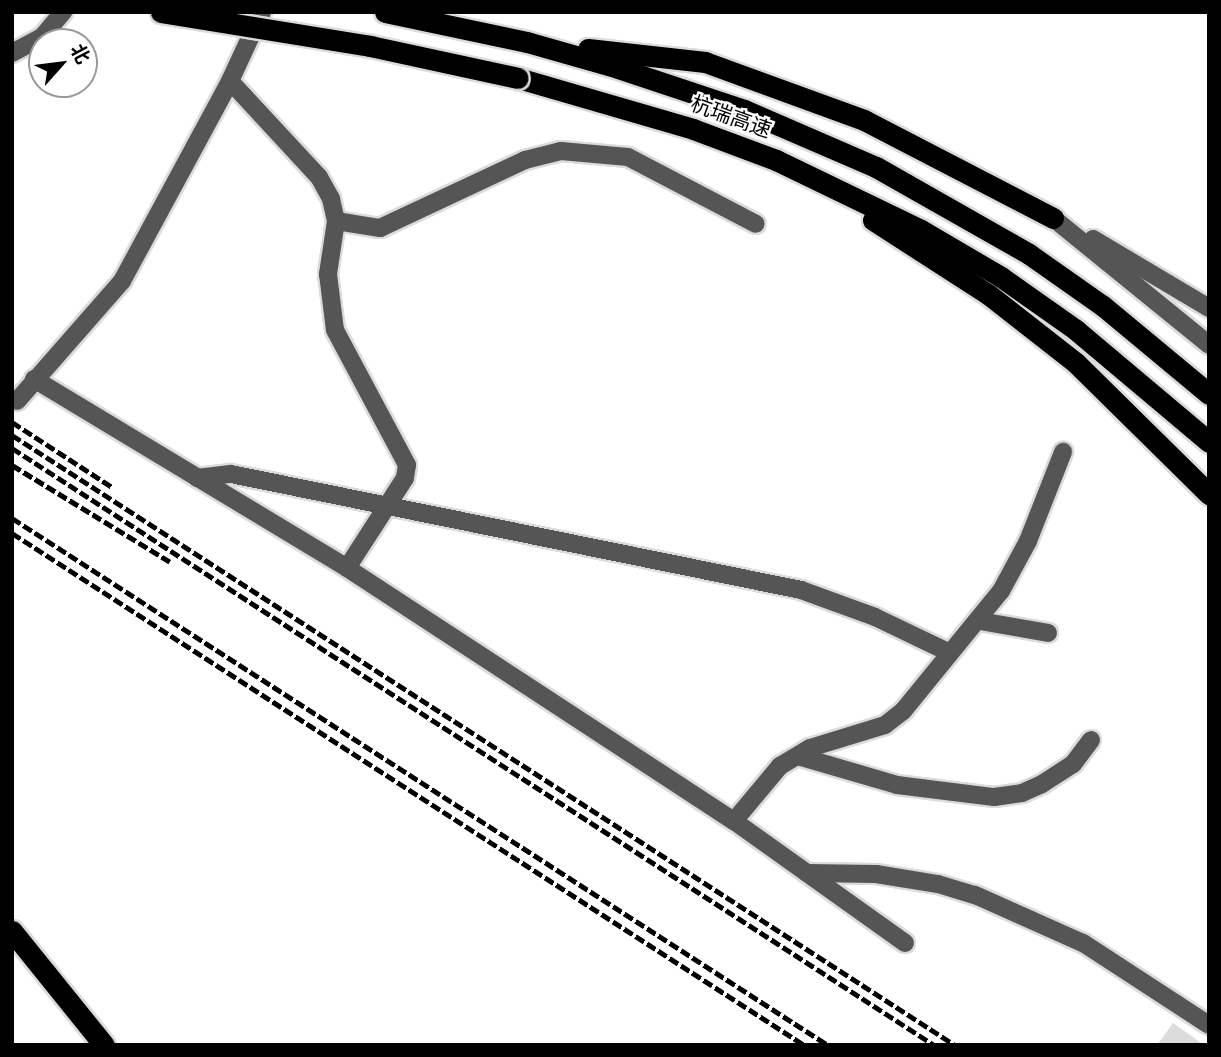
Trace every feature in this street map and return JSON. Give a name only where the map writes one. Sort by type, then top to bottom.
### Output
[{"type":"highway","name":"杭瑞高速","points":[[161,12],[357,44],[518,78],[607,100],[776,160],[909,224],[1001,277],[1076,330],[1209,442]]},
{"type":"highway","name":"杭瑞高速","points":[[385,12],[527,42],[744,110],[887,172],[1029,254],[1103,306],[1209,394]]},
{"type":"highway","points":[[527,42],[705,62],[864,120],[1053,218]]},
{"type":"highway","points":[[776,160],[988,294],[1076,363],[1209,494]]},
{"type":"highway","points":[[12,931],[104,1045]]},
{"type":"street","points":[[12,53],[42,37],[63,12]]},
{"type":"street","points":[[17,401],[121,281],[230,81],[262,12]]},
{"type":"street","points":[[230,81],[319,177],[336,220],[328,274],[335,330],[407,465],[405,478],[347,568]]},
{"type":"street","points":[[336,220],[380,228],[525,160],[561,151],[628,156],[756,224]]},
{"type":"street","points":[[1053,218],[1150,270],[1209,307]]},
{"type":"street","points":[[1053,218],[1209,345]]},
{"type":"street","points":[[34,379],[347,568],[734,821],[905,943]]},
{"type":"street","points":[[734,821],[764,781],[798,756],[827,741],[895,719],[965,631],[980,621],[1028,541],[1063,452]]},
{"type":"street","points":[[197,478],[231,474],[801,590],[876,617],[950,653]]},
{"type":"street","points":[[980,621],[1048,633]]},
{"type":"street","points":[[798,756],[897,785],[1006,797],[1032,789],[1073,764],[1091,740]]},
{"type":"street","points":[[807,873],[876,874],[938,884],[975,895],[1083,943],[1209,1025]]},
{"type":"shaded area","points":[[1173,1023],[1204,1045],[1157,1045]]},
{"type":"railway","points":[[12,422],[112,487]]},
{"type":"railway","points":[[12,435],[955,1045]]},
{"type":"railway","points":[[12,448],[934,1045]]},
{"type":"railway","points":[[12,465],[170,562]]},
{"type":"railway","points":[[12,518],[828,1045]]},
{"type":"railway","points":[[12,533],[804,1045]]}]
